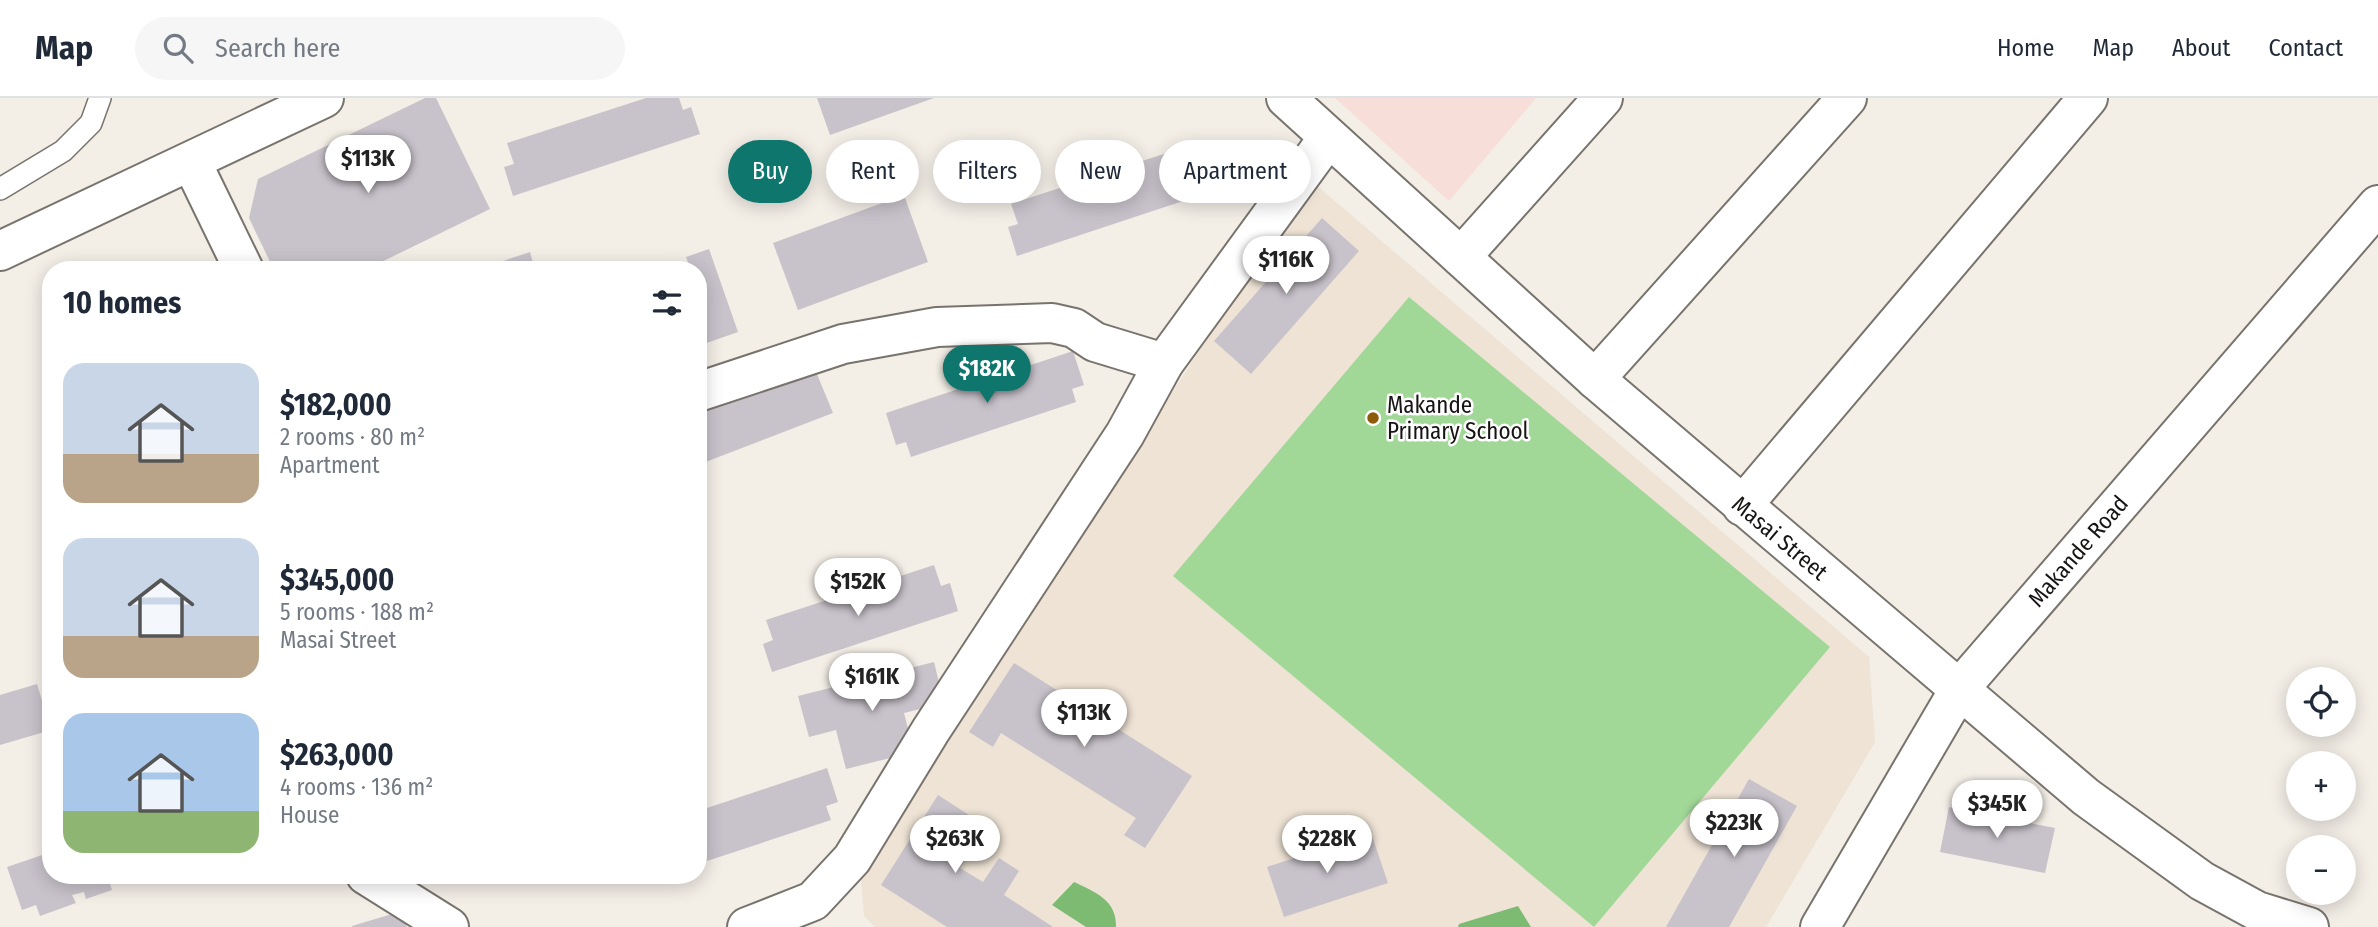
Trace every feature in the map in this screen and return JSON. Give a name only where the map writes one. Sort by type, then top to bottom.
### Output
[{"type":"street","points":[[0,251],[192,163],[324,98]]},
{"type":"street","name":"Masai Street","points":[[1286,98],[1595,379],[2086,797],[2202,881],[2257,911],[2309,927]]},
{"type":"street","points":[[1461,257],[1603,98]]},
{"type":"street","points":[[1595,379],[1847,98]]},
{"type":"street","points":[[1742,506],[2088,98]]},
{"type":"street","points":[[747,927],[813,901],[852,859],[931,730],[1120,442],[1164,363],[1328,138]]},
{"type":"street","points":[[192,163],[240,261]]},
{"type":"street","name":"Makande Road","points":[[1820,927],[1960,688],[2378,205]]},
{"type":"street","points":[[707,389],[843,344],[937,327],[1052,323],[1074,328],[1095,342],[1164,363]]},
{"type":"street","points":[[380,884],[449,927]]},
{"type":"lane","points":[[0,189],[63,151],[90,123],[100,98]]},
{"type":"shaded area","points":[[1335,98],[1536,98],[1449,201]]},
{"type":"shaded area","name":"Makande Primary School","points":[[1311,181],[1869,657],[1875,742],[1766,927],[875,927],[864,916],[861,878],[1294,203],[1311,203]]},
{"type":"green space","points":[[1409,297],[1830,647],[1594,927],[1173,576]]},
{"type":"green space","points":[[1074,882],[1109,904],[1116,927],[1086,927],[1052,905]]},
{"type":"green space","points":[[1518,906],[1531,927],[1458,927],[1459,924]]},
{"type":"building","points":[[425,98],[436,98],[490,209],[383,261],[270,261],[249,218],[258,179]]},
{"type":"building","points":[[646,98],[679,98],[683,110],[691,107],[700,134],[513,196],[504,167],[514,164],[507,143]]},
{"type":"building","points":[[817,98],[934,98],[830,135]]},
{"type":"building","points":[[1159,156],[1159,203],[1177,203],[1017,256],[1008,227],[1018,224],[1011,204],[1041,203],[1041,194],[1055,190],[1055,203],[1145,203],[1145,160]]},
{"type":"building","points":[[882,203],[907,203],[928,262],[798,310],[773,243]]},
{"type":"building","points":[[1322,218],[1359,251],[1251,374],[1214,341]]},
{"type":"building","points":[[709,249],[738,332],[707,343],[707,261],[688,261],[686,257]]},
{"type":"building","points":[[530,252],[532,261],[503,261]]},
{"type":"building","points":[[1073,351],[1084,385],[1072,389],[1076,402],[911,457],[906,442],[896,445],[886,413]]},
{"type":"building","points":[[812,362],[833,413],[707,461],[707,403]]},
{"type":"building","points":[[934,565],[941,586],[950,583],[958,611],[772,672],[763,644],[773,640],[766,620]]},
{"type":"building","points":[[934,662],[944,703],[904,713],[914,752],[846,769],[836,730],[809,737],[798,696]]},
{"type":"building","points":[[1014,663],[1192,776],[1145,848],[1124,835],[1136,818],[1001,733],[993,747],[969,732]]},
{"type":"building","points":[[37,684],[42,700],[42,733],[0,745],[0,695]]},
{"type":"building","points":[[827,768],[838,802],[826,806],[831,820],[707,861],[707,808]]},
{"type":"building","points":[[1749,779],[1797,806],[1729,927],[1666,927]]},
{"type":"building","points":[[938,795],[986,826],[960,868],[983,882],[999,858],[1019,871],[1004,895],[1053,927],[947,927],[881,885]]},
{"type":"building","points":[[1949,807],[2055,828],[2045,873],[1940,852]]},
{"type":"building","points":[[1371,833],[1388,883],[1284,917],[1267,867]]},
{"type":"building","points":[[42,855],[42,884],[110,884],[112,890],[86,899],[84,892],[72,895],[76,903],[40,916],[36,905],[22,910],[7,867]]},
{"type":"building","points":[[402,911],[407,927],[352,927],[352,926]]},
{"type":"place","name":"Makande Primary School","points":[[1373,418]]}]
